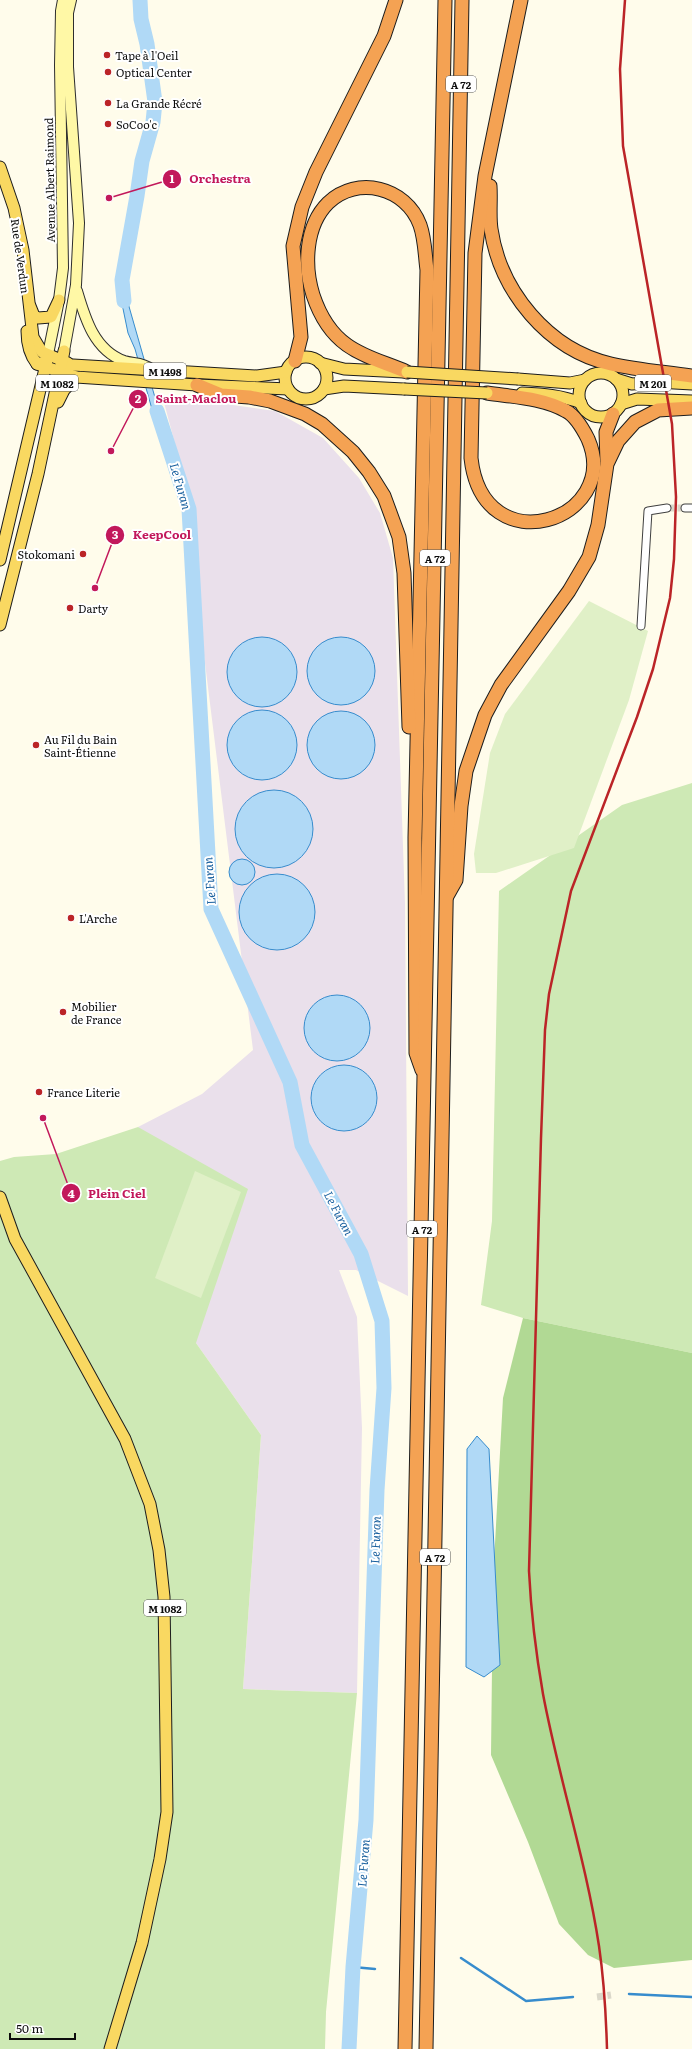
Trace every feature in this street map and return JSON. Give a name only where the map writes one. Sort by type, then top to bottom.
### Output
[{"type":"highway","points":[[295,361],[301,337],[293,246],[302,207],[316,172],[384,36],[396,0]]},
{"type":"highway","name":"A 72","points":[[406,2049],[445,0]]},
{"type":"highway","name":"A 72","points":[[426,2049],[462,0]]},
{"type":"highway","points":[[487,393],[548,402],[568,412],[583,428],[592,450],[594,470],[588,487],[578,502],[565,513],[548,521],[526,523],[506,517],[491,506],[479,491],[473,475],[471,442],[476,253],[484,176],[496,127],[521,0]]},
{"type":"highway","points":[[496,127],[490,177],[491,228],[502,267],[514,291],[530,314],[547,331],[572,349],[610,364],[692,376]]},
{"type":"highway","points":[[407,372],[375,360],[346,344],[326,321],[317,307],[308,272],[308,253],[312,232],[317,217],[327,204],[336,196],[348,191],[363,188],[377,188],[390,192],[401,198],[412,209],[420,224],[427,270],[415,838],[416,1053],[425,1080]]},
{"type":"highway","points":[[197,386],[221,395],[249,397],[270,401],[305,414],[322,424],[337,435],[353,452],[369,472],[384,496],[399,537],[404,573],[412,810],[415,838]]},
{"type":"highway","points":[[607,464],[618,441],[634,422],[658,410],[692,408]]},
{"type":"highway","points":[[446,898],[456,880],[461,806],[466,771],[485,715],[501,685],[569,591],[589,558],[598,525],[607,464],[606,432],[613,414]]},
{"type":"main road","name":"Avenue Albert Raimond","points":[[53,365],[63,268],[60,65],[62,0]]},
{"type":"main road","name":"M 1082","points":[[0,560],[76,285],[79,223],[68,68],[68,14],[71,0]]},
{"type":"main road","name":"Rue de Verdun","points":[[0,167],[14,208],[23,250],[27,300],[27,340],[31,357],[53,365]]},
{"type":"main road","points":[[76,285],[88,326],[99,342],[112,354],[124,360],[145,364],[152,370]]},
{"type":"main road","points":[[27,300],[34,316],[46,319],[50,317],[59,300]]},
{"type":"main road","points":[[320,363],[326,372],[327,379],[324,389],[315,397],[305,399],[293,394],[288,389],[286,372],[295,361],[309,358],[320,363],[344,369],[570,383],[586,380],[601,373],[616,378],[621,385],[623,392],[621,404],[613,414],[600,417],[594,416],[587,412],[581,403],[580,390],[586,380]]},
{"type":"main road","name":"M 1082","points":[[1,618],[3,602],[51,415],[53,365]]},
{"type":"main road","name":"M 1498","points":[[53,365],[257,376],[286,372]]},
{"type":"main road","name":"M 1498","points":[[53,365],[76,377],[197,386],[288,389]]},
{"type":"main road","points":[[51,415],[64,390],[76,377]]},
{"type":"main road","name":"M 201","points":[[616,378],[632,384],[657,382],[692,384]]},
{"type":"main road","points":[[324,389],[344,386],[404,390],[548,394],[568,397],[581,403]]},
{"type":"main road","name":"M 201","points":[[621,404],[637,399],[692,401]]},
{"type":"main road","name":"M 1082","points":[[0,1197],[15,1239],[125,1439],[150,1504],[158,1550],[164,1597],[167,1812],[160,1859],[142,1943],[110,2049]]},
{"type":"street","points":[[641,626],[648,511],[667,508]]},
{"type":"shaded area","points":[[162,395],[275,411],[323,438],[359,478],[380,513],[393,558],[405,904],[408,1296],[356,1270],[339,1270],[357,1317],[362,1428],[357,1693],[243,1689],[261,1435],[196,1343],[138,1127],[202,1094],[253,1050],[203,647],[193,511]]},
{"type":"green space","points":[[589,601],[648,631],[629,700],[574,848],[496,873],[476,873],[474,854],[490,753],[505,714]]},
{"type":"green space","points":[[692,783],[692,1353],[523,1318],[481,1305],[492,1221],[499,891],[622,805]]},
{"type":"green space","points":[[138,1127],[248,1189],[196,1343],[261,1435],[243,1689],[357,1693],[326,2012],[325,2049],[0,2049],[0,1161],[14,1157],[56,1154]]},
{"type":"green space","points":[[195,1171],[241,1192],[201,1298],[155,1278]]},
{"type":"green space","points":[[523,1318],[692,1353],[692,1960],[614,1968],[588,1955],[559,1924],[528,1842],[491,1755],[493,1580],[503,1398]]},
{"type":"water","points":[[137,0],[144,0],[146,17],[136,21],[135,15]]},
{"type":"water","points":[[119,280],[124,280],[126,296],[164,429],[159,434],[135,349],[128,333],[120,294]]},
{"type":"water","points":[[262,637],[275,640],[287,647],[294,659],[297,672],[294,685],[287,697],[275,704],[262,707],[249,704],[237,697],[230,685],[227,672],[230,659],[237,647],[249,640]]},
{"type":"water","points":[[334,637],[348,637],[360,642],[370,652],[375,664],[375,678],[370,690],[360,700],[348,705],[334,705],[322,700],[312,690],[307,678],[307,664],[312,652],[322,642]]},
{"type":"water","points":[[262,710],[281,716],[291,726],[297,745],[291,764],[281,774],[262,780],[243,774],[233,764],[227,745],[233,726],[243,716]]},
{"type":"water","points":[[341,711],[354,714],[365,721],[372,732],[375,745],[372,758],[365,769],[354,776],[341,779],[328,776],[317,769],[310,758],[307,745],[310,732],[317,721],[328,714]]},
{"type":"water","points":[[274,790],[289,793],[301,802],[310,814],[313,829],[310,844],[301,856],[289,865],[274,868],[259,865],[247,856],[238,844],[235,829],[238,814],[247,802],[259,793]]},
{"type":"water","points":[[242,859],[251,863],[255,872],[251,881],[242,885],[233,881],[229,872],[233,863]]},
{"type":"water","points":[[277,874],[292,877],[304,885],[312,897],[315,912],[312,927],[304,939],[292,947],[277,950],[262,947],[250,939],[242,927],[239,912],[242,897],[250,885],[262,877]]},
{"type":"water","points":[[330,995],[344,995],[356,1000],[365,1009],[370,1021],[368,1041],[361,1052],[344,1061],[330,1061],[318,1056],[309,1047],[304,1035],[304,1021],[309,1009],[318,1000]]},
{"type":"water","points":[[338,1065],[350,1065],[363,1070],[368,1074],[375,1085],[377,1098],[375,1111],[368,1122],[357,1129],[350,1131],[338,1131],[325,1126],[316,1117],[311,1104],[311,1092],[316,1079],[325,1070]]},
{"type":"water","points":[[477,1436],[489,1449],[500,1665],[484,1677],[466,1667],[467,1449]]},
{"type":"waterway","name":"Le Furan","points":[[124,301],[122,280],[142,161],[153,122],[155,102],[147,44],[141,19],[140,0]]},
{"type":"waterway","name":"Le Furan","points":[[157,411],[189,509],[211,909],[290,1082],[302,1145],[361,1254],[382,1321],[384,1388],[377,1490],[366,1820],[353,1967],[349,2049]]},
{"type":"waterway","points":[[461,1958],[526,2001],[573,1997]]},
{"type":"waterway","points":[[353,1967],[375,1969]]},
{"type":"waterway","points":[[629,1994],[692,1997]]},
{"type":"tunnel","points":[[667,508],[685,508]]},
{"type":"tunnel","points":[[597,1997],[611,1995]]},
{"type":"railway","points":[[607,2049],[602,1972],[594,1914],[549,1726],[538,1664],[529,1571],[541,1138],[545,1030],[549,994],[571,891],[637,717],[653,669],[670,598],[674,559],[676,497],[672,424],[623,146],[620,69],[625,0]]},
{"type":"place","name":"Tape à l'Oeil","points":[[107,55]]},
{"type":"place","name":"Optical Center","points":[[108,72]]},
{"type":"place","name":"La Grande Récré","points":[[108,103]]},
{"type":"place","name":"SoCoo'c","points":[[108,124]]},
{"type":"place","name":"Orchestra","points":[[109,198]]},
{"type":"place","name":"Saint-Maclou","points":[[111,451]]},
{"type":"place","name":"Stokomani","points":[[83,554]]},
{"type":"place","name":"KeepCool","points":[[95,588]]},
{"type":"place","name":"Darty","points":[[70,608]]},
{"type":"place","name":"Au Fil du Bain Saint-Étienne","points":[[36,745]]},
{"type":"place","name":"L'Arche","points":[[71,918]]},
{"type":"place","name":"Mobilier de France","points":[[63,1012]]},
{"type":"place","name":"France Literie","points":[[39,1092]]},
{"type":"place","name":"Plein Ciel","points":[[43,1118]]}]
